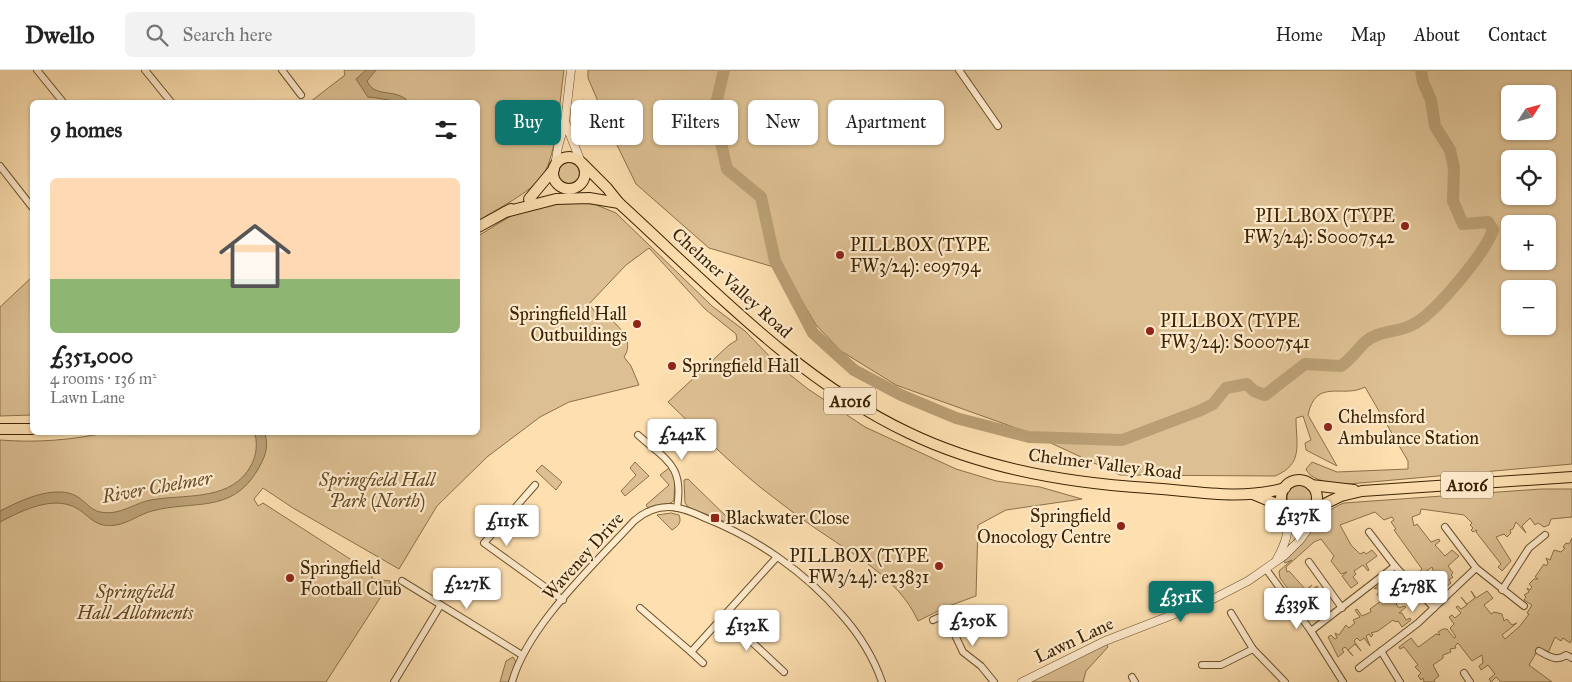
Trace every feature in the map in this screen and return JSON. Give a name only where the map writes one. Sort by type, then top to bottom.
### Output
[{"type":"main road","points":[[568,157],[581,162],[584,178],[580,184],[571,188],[556,181],[554,167],[561,159],[568,157]]},
{"type":"main road","name":"Chelmer Valley Road","points":[[581,162],[619,203],[759,331],[808,371],[842,395],[910,434],[985,462],[1060,478],[1130,487],[1255,495],[1285,488]]},
{"type":"main road","name":"Chelmer Valley Road","points":[[528,199],[554,167]]},
{"type":"main road","name":"Chelmer Valley Road","points":[[480,226],[528,199],[571,188],[595,192],[619,203]]},
{"type":"main road","name":"A1016","points":[[505,212],[556,199],[589,198],[619,203]]},
{"type":"main road","points":[[0,429],[30,429]]},
{"type":"main road","name":"A1016","points":[[1286,510],[1299,516],[1311,512],[1341,496],[1362,491],[1572,477]]},
{"type":"main road","name":"A1016","points":[[1285,488],[1298,480],[1311,484],[1362,491]]},
{"type":"main road","points":[[1311,484],[1317,497],[1311,512]]},
{"type":"main road","points":[[1285,488],[1281,498],[1286,510]]},
{"type":"main road","name":"Chelmer Valley Road","points":[[1255,495],[1286,510]]},
{"type":"street","points":[[37,70],[61,100]]},
{"type":"street","points":[[145,70],[168,100]]},
{"type":"street","points":[[282,70],[302,95]]},
{"type":"street","points":[[554,167],[565,122],[571,70]]},
{"type":"street","points":[[960,70],[998,126]]},
{"type":"street","points":[[565,122],[581,162]]},
{"type":"street","points":[[0,166],[30,204]]},
{"type":"street","points":[[638,435],[674,468],[680,486],[677,508]]},
{"type":"street","points":[[535,485],[484,543],[563,600]]},
{"type":"street","name":"Waveney Drive","points":[[512,682],[522,656],[537,630],[634,520],[650,510],[677,508],[730,529],[777,557],[817,589],[844,617],[870,654],[882,682]]},
{"type":"street","name":"Lawn Lane","points":[[1274,563],[1287,541],[1289,529],[1286,510]]},
{"type":"street","name":"Lawn Lane","points":[[1022,682],[1105,641],[1211,600],[1266,569],[1292,548],[1308,529],[1311,512]]},
{"type":"street","points":[[1445,527],[1476,568],[1524,606]]},
{"type":"street","points":[[1369,532],[1395,566],[1434,608]]},
{"type":"street","points":[[1502,590],[1529,548],[1545,535]]},
{"type":"street","points":[[691,652],[777,557]]},
{"type":"street","points":[[1309,562],[1342,608]]},
{"type":"street","points":[[1310,631],[1395,566]]},
{"type":"street","points":[[1359,668],[1434,608],[1476,568]]},
{"type":"street","points":[[1266,569],[1343,682]]},
{"type":"street","points":[[402,581],[522,656]]},
{"type":"street","points":[[394,682],[440,606]]},
{"type":"street","points":[[640,608],[704,663]]},
{"type":"street","points":[[933,620],[955,610]]},
{"type":"street","points":[[1231,613],[1254,649],[1286,682]]},
{"type":"street","points":[[945,614],[963,652],[977,662],[994,682]]},
{"type":"street","points":[[724,616],[784,672]]},
{"type":"street","points":[[1202,665],[1221,665],[1254,649]]},
{"type":"street","points":[[1381,651],[1400,682]]},
{"type":"street","points":[[1539,651],[1553,658],[1561,658],[1566,654],[1572,658]]},
{"type":"street","points":[[1464,673],[1470,682]]},
{"type":"green space","points":[[345,70],[564,70],[560,100],[495,100],[495,145],[554,145],[548,166],[543,175],[530,188],[480,220],[480,100],[313,100],[345,75]]},
{"type":"green space","points":[[588,70],[1572,70],[1572,464],[1349,484],[1319,480],[1313,477],[1306,469],[1312,462],[1337,472],[1408,469],[1408,461],[1365,387],[1357,390],[1324,393],[1317,396],[1312,403],[1308,415],[1337,466],[1306,450],[1305,443],[1311,440],[1303,416],[1296,418],[1297,445],[1291,466],[1275,476],[1120,475],[1027,432],[896,385],[841,351],[816,325],[784,270],[709,248],[636,184],[617,145],[643,145],[643,100],[597,100],[588,78]]},
{"type":"green space","points":[[569,162],[577,165],[580,173],[577,181],[569,184],[561,181],[558,173],[561,165]]},
{"type":"green space","points":[[568,202],[594,204],[616,213],[712,306],[745,331],[780,367],[808,389],[865,427],[956,469],[996,481],[1040,487],[1082,499],[1006,510],[978,525],[976,596],[946,607],[918,621],[910,606],[887,580],[760,487],[668,402],[729,345],[737,340],[736,334],[705,309],[649,248],[626,265],[589,304],[595,312],[602,312],[623,332],[628,344],[624,357],[631,366],[639,385],[569,402],[540,417],[487,457],[437,506],[399,569],[293,508],[263,488],[254,499],[258,506],[263,503],[364,568],[372,571],[372,579],[391,581],[326,682],[0,682],[0,440],[55,440],[93,435],[480,435],[480,235],[509,217],[537,205]]},
{"type":"green space","points":[[30,279],[30,415],[0,416],[0,307]]},
{"type":"green space","points":[[635,462],[649,476],[625,496],[621,491],[636,475],[630,468]]},
{"type":"green space","points":[[542,465],[562,482],[556,490],[536,471]]},
{"type":"green space","points":[[669,468],[675,478],[674,500],[671,503],[648,508],[646,505],[669,485],[660,475]]},
{"type":"green space","points":[[688,479],[729,519],[731,524],[688,507],[685,503],[684,480]]},
{"type":"green space","points":[[1300,485],[1309,489],[1313,498],[1309,507],[1300,511],[1291,507],[1287,498],[1291,489]]},
{"type":"green space","points":[[1541,489],[1572,489],[1572,517],[1551,519],[1549,525],[1544,527],[1538,523],[1535,525],[1530,518],[1522,526],[1526,533],[1516,522],[1507,537],[1504,534],[1496,537],[1511,561],[1502,571],[1498,567],[1501,564],[1476,532],[1477,530],[1473,532],[1471,530],[1473,528],[1470,525],[1472,523],[1464,515],[1421,509],[1420,514],[1412,517],[1414,526],[1417,524],[1431,542],[1439,539],[1440,541],[1435,545],[1445,556],[1452,550],[1459,556],[1448,566],[1453,573],[1451,575],[1453,577],[1449,580],[1451,583],[1445,587],[1437,577],[1432,581],[1430,580],[1435,576],[1432,567],[1421,575],[1419,572],[1422,569],[1394,530],[1396,529],[1391,522],[1394,520],[1392,517],[1384,520],[1375,512],[1340,525],[1351,545],[1360,554],[1364,552],[1366,554],[1372,550],[1377,556],[1366,564],[1368,571],[1363,565],[1354,571],[1356,574],[1353,577],[1358,583],[1351,588],[1342,576],[1347,572],[1341,574],[1331,561],[1334,556],[1321,539],[1314,542],[1286,567],[1287,572],[1289,571],[1306,590],[1312,585],[1307,590],[1309,592],[1317,586],[1326,599],[1319,600],[1316,598],[1308,609],[1315,619],[1308,616],[1280,578],[1279,571],[1292,560],[1285,563],[1284,561],[1318,521],[1325,514],[1344,503]]},
{"type":"green space","points":[[671,513],[679,515],[680,520],[678,526],[672,530],[657,515]]},
{"type":"green space","points":[[1572,538],[1572,639],[1570,643],[1563,638],[1561,641],[1555,637],[1548,653],[1539,648],[1529,665],[1552,682],[1501,682],[1496,677],[1491,682],[1489,679],[1495,674],[1488,665],[1481,670],[1479,666],[1483,663],[1482,655],[1472,661],[1458,643],[1455,646],[1456,648],[1450,649],[1451,652],[1443,655],[1443,658],[1433,665],[1439,676],[1434,680],[1435,682],[1424,682],[1423,678],[1421,680],[1418,676],[1421,673],[1415,667],[1418,665],[1404,647],[1400,649],[1399,647],[1411,638],[1418,647],[1436,634],[1440,635],[1438,632],[1443,629],[1447,629],[1454,638],[1456,637],[1450,628],[1454,624],[1449,617],[1452,615],[1455,618],[1461,613],[1456,607],[1458,606],[1461,609],[1467,605],[1461,597],[1467,604],[1475,598],[1471,591],[1476,598],[1487,591],[1493,598],[1484,605],[1491,614],[1494,612],[1502,614],[1504,621],[1507,619],[1512,625],[1517,623],[1502,635],[1505,639],[1520,626],[1529,614],[1527,613],[1532,605],[1524,600],[1526,597],[1524,595],[1529,592],[1527,588],[1530,590],[1532,587],[1529,584],[1534,579],[1538,579],[1535,577],[1544,564],[1546,566],[1548,563],[1546,558],[1550,560],[1554,550],[1561,552],[1565,548],[1563,547],[1566,543],[1569,544]]},
{"type":"green space","points":[[1382,582],[1396,602],[1404,596],[1396,604],[1399,608],[1406,607],[1399,613],[1402,613],[1406,620],[1410,618],[1411,620],[1402,627],[1398,621],[1395,622],[1393,620],[1378,631],[1371,633],[1373,635],[1371,637],[1369,634],[1366,636],[1370,646],[1364,638],[1360,641],[1357,638],[1354,641],[1361,651],[1355,644],[1348,650],[1353,656],[1345,647],[1342,649],[1344,652],[1338,657],[1328,637],[1331,635],[1335,639],[1337,638],[1335,633],[1339,635],[1346,625],[1349,628],[1355,623],[1353,620],[1360,617],[1355,610],[1357,609],[1362,616],[1371,612],[1370,609],[1381,601],[1377,594],[1379,592],[1377,588],[1374,589]]},
{"type":"green space","points":[[1106,643],[1108,647],[1086,671],[1083,682],[1031,682]]},
{"type":"green space","points":[[513,657],[516,662],[509,682],[500,682],[506,661]]},
{"type":"shaded area","points":[[366,70],[376,70],[367,81],[375,90],[398,95],[406,100],[387,100],[368,97],[356,79]]},
{"type":"shaded area","points":[[255,435],[265,435],[266,453],[257,471],[247,485],[223,500],[152,511],[125,522],[108,526],[95,522],[76,508],[60,503],[33,507],[0,522],[0,511],[45,493],[68,493],[79,498],[91,508],[107,513],[120,511],[151,500],[216,492],[238,481],[247,472],[256,453]]},
{"type":"waterway","name":"River Chelmer","points":[[724,70],[714,113],[727,169],[761,197],[775,261],[813,333],[854,370],[901,395],[956,418],[1029,437],[1122,440],[1199,411],[1213,404],[1226,388],[1247,384],[1254,391],[1265,395],[1305,364],[1341,366],[1370,338],[1382,333],[1406,328],[1421,319],[1445,297],[1470,268],[1493,230],[1488,222],[1463,224],[1453,201],[1454,168],[1450,150],[1435,126],[1431,100],[1423,82],[1421,70]]},
{"type":"place","name":"PILLBOX (TYPE FW3/24): S0007542","points":[[1405,226]]},
{"type":"place","name":"PILLBOX (TYPE FW3/24): e09794","points":[[840,255]]},
{"type":"place","name":"Springfield Hall Outbuildings","points":[[637,324]]},
{"type":"place","name":"PILLBOX (TYPE FW3/24): S0007541","points":[[1150,331]]},
{"type":"place","name":"Springfield Hall","points":[[672,366]]},
{"type":"place","name":"Chelmsford Ambulance Station","points":[[1328,427]]},
{"type":"place","name":"Blackwater Close","points":[[715,518]]},
{"type":"place","name":"Springfield Onocology Centre","points":[[1121,526]]},
{"type":"place","name":"PILLBOX (TYPE FW3/24): e23831","points":[[939,566]]},
{"type":"place","name":"Springfield Football Club","points":[[290,578]]},
{"type":"park label","name":"Springfield Hall Park (North)","points":[[377,490]]},
{"type":"park label","name":"Springfield Hall Allotments","points":[[135,602]]}]
